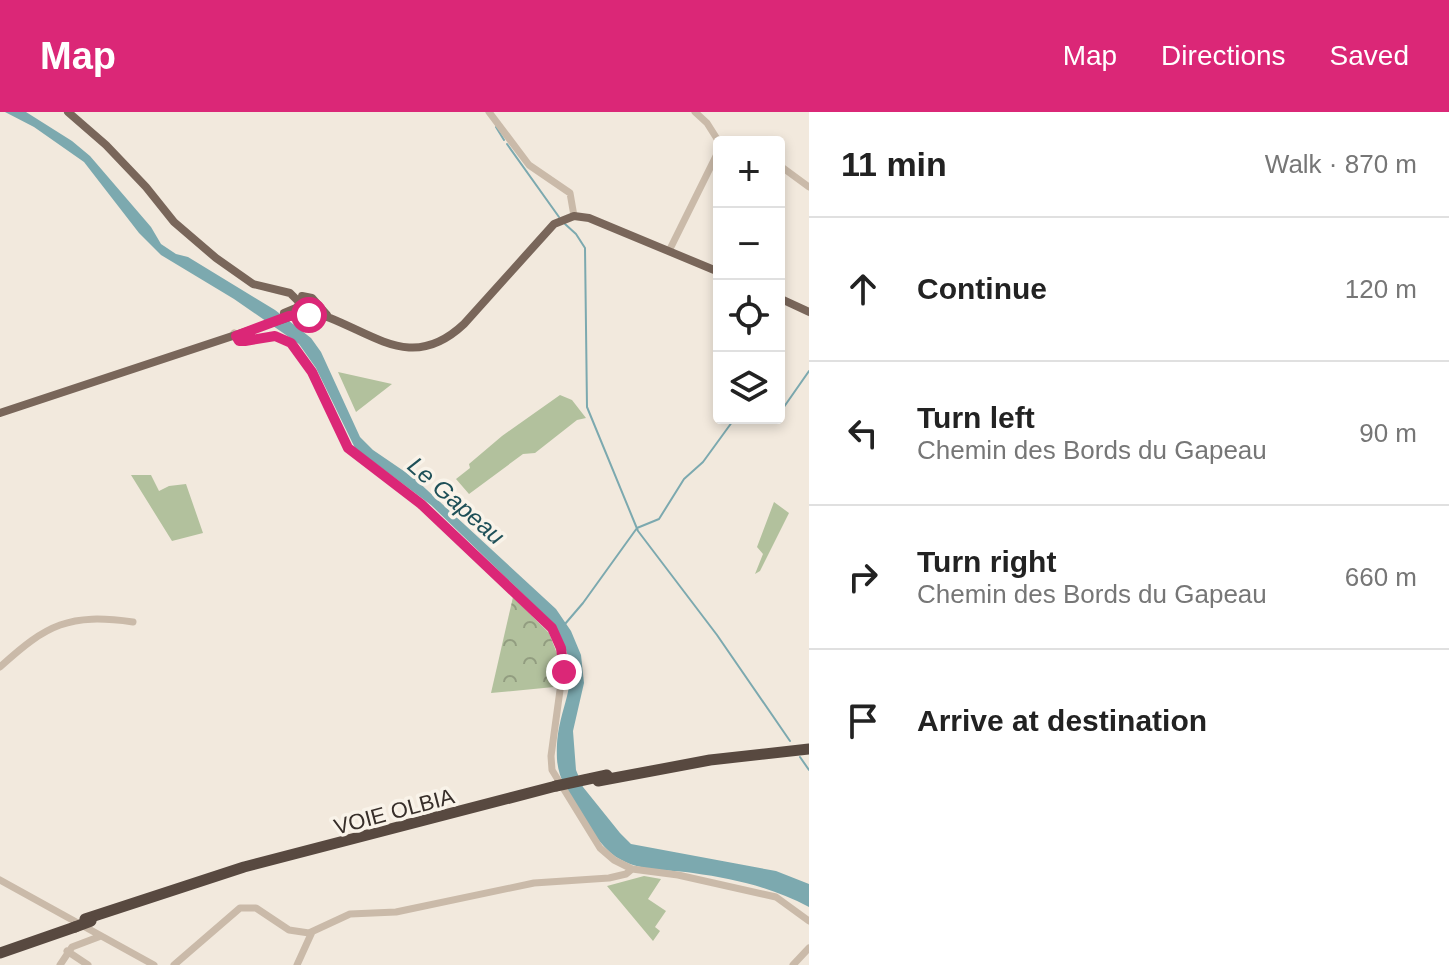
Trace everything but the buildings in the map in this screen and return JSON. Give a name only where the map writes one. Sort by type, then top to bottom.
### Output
[{"type":"highway","name":"VOIE OLBIA","points":[[0,951],[238,873],[556,788],[699,758],[809,746]]},
{"type":"main road","points":[[68,112],[87,126],[131,171],[174,222],[241,277],[253,284],[293,295],[306,307],[391,346],[414,348],[431,345],[448,336],[464,324],[554,224],[574,216],[596,220],[713,269]]},
{"type":"main road","points":[[241,277],[290,289],[306,307]]},
{"type":"main road","points":[[279,291],[288,296],[290,302],[286,314]]},
{"type":"main road","points":[[785,301],[809,312]]},
{"type":"main road","points":[[164,359],[306,307]]},
{"type":"main road","points":[[0,413],[235,335],[259,324]]},
{"type":"street","points":[[489,112],[529,165],[570,193],[574,216]]},
{"type":"street","points":[[695,112],[714,136]]},
{"type":"street","points":[[669,251],[713,162]]},
{"type":"street","points":[[785,169],[809,187]]},
{"type":"street","points":[[235,335],[239,341],[282,337],[291,343],[312,372],[348,448],[421,504],[552,628],[564,661],[551,756],[552,770],[600,848],[632,869],[678,875],[776,897],[809,921]]},
{"type":"street","points":[[0,667],[32,638],[64,623],[103,617],[133,622]]},
{"type":"street","points":[[174,965],[240,908],[256,908],[289,930],[312,932],[350,914],[396,912],[534,883],[609,878],[626,874],[632,869]]},
{"type":"street","points":[[0,880],[154,965]]},
{"type":"street","points":[[297,965],[312,932]]},
{"type":"street","points":[[60,965],[67,951],[101,936]]},
{"type":"street","points":[[793,965],[809,948]]},
{"type":"street","points":[[67,951],[88,965]]},
{"type":"green space","points":[[338,372],[392,384],[356,412]]},
{"type":"green space","points":[[560,395],[572,400],[586,418],[577,420],[535,453],[523,454],[469,494],[456,479],[470,468],[469,464]]},
{"type":"green space","points":[[131,475],[151,475],[159,491],[186,484],[203,533],[172,541]]},
{"type":"green space","points":[[774,502],[789,513],[760,571],[755,574],[763,554],[757,547]]},
{"type":"green space","points":[[513,597],[549,633],[558,656],[554,687],[491,693]]},
{"type":"green space","points":[[644,876],[661,879],[648,899],[666,911],[655,927],[660,931],[653,941],[607,886]]},
{"type":"water","points":[[5,112],[26,112],[72,141],[90,156],[151,227],[161,244],[275,310],[311,338],[321,352],[360,437],[373,450],[414,478],[556,609],[571,631],[581,655],[584,683],[573,731],[576,770],[583,787],[631,844],[776,871],[809,884],[809,907],[781,894],[738,881],[634,865],[616,857],[605,847],[571,797],[558,766],[557,739],[570,678],[564,645],[554,624],[431,505],[355,448],[316,368],[299,344],[234,299],[161,255],[139,233],[84,162],[34,127]]},
{"type":"waterway","points":[[496,127],[504,140]]},
{"type":"waterway","points":[[507,144],[559,217]]},
{"type":"waterway","points":[[565,224],[585,248],[587,407],[638,531],[717,635],[790,741]]},
{"type":"waterway","points":[[785,405],[809,371]]},
{"type":"waterway","points":[[565,624],[637,528],[659,519],[684,479],[703,462],[731,424]]},
{"type":"waterway","points":[[800,757],[809,770]]},
{"type":"route","points":[[309,315],[289,316],[236,336],[239,341],[275,336],[291,343],[312,372],[348,448],[357,458],[421,504],[552,628],[561,648],[564,672]]},
{"type":"water label","name":"Le Gapeau","points":[[456,501]]}]
